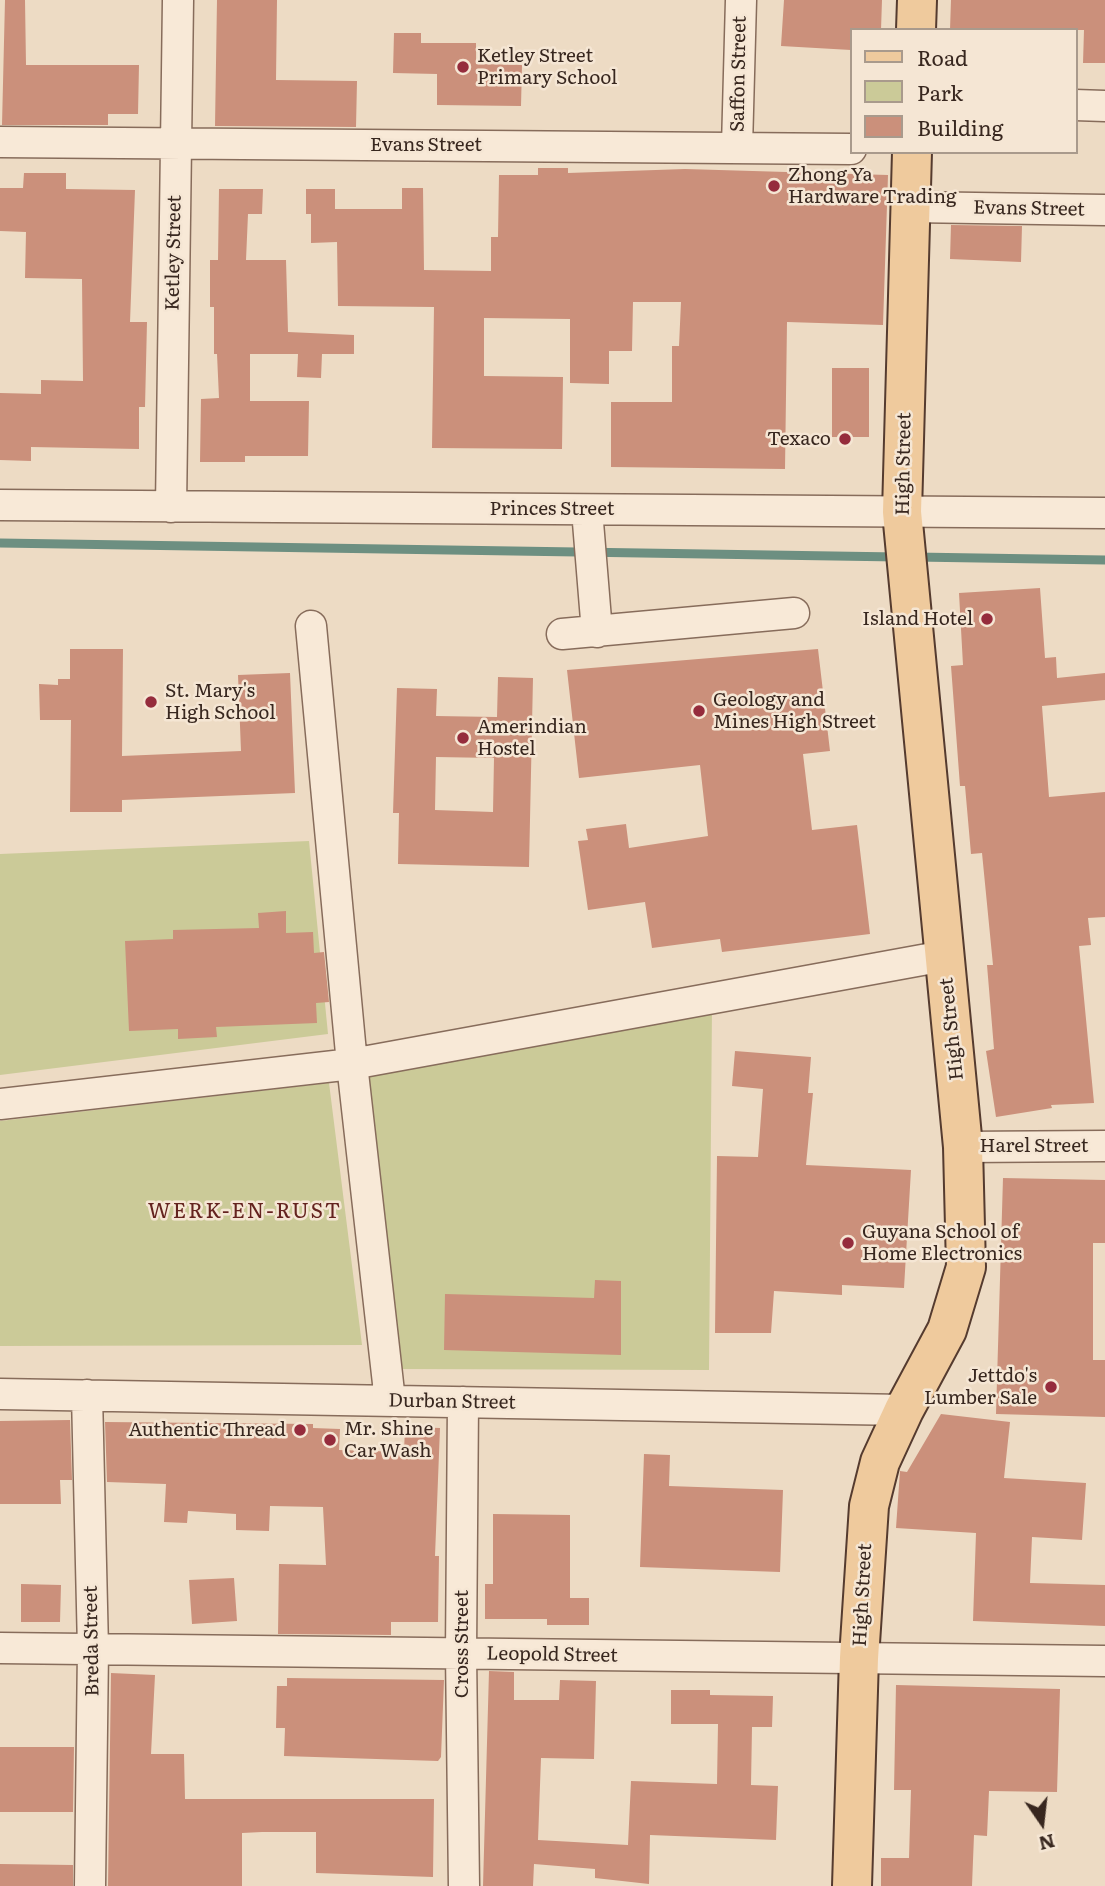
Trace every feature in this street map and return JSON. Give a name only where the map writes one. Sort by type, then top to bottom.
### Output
[{"type":"main road","points":[[916,28],[918,0]]},
{"type":"main road","name":"High Street","points":[[852,1886],[859,1658],[869,1506],[880,1462],[904,1410],[947,1330],[966,1267],[964,1147],[902,512],[912,154]]},
{"type":"street","name":"Ketley Street","points":[[171,507],[178,0]]},
{"type":"street","name":"Saffon Street","points":[[737,147],[741,0]]},
{"type":"street","points":[[1077,105],[1105,106]]},
{"type":"street","name":"Evans Street","points":[[0,142],[850,149]]},
{"type":"street","name":"Evans Street","points":[[911,207],[1105,210]]},
{"type":"street","name":"Princes Street","points":[[0,505],[171,507],[588,523],[902,512],[1105,513]]},
{"type":"street","points":[[588,523],[597,632]]},
{"type":"street","points":[[562,635],[794,613]]},
{"type":"street","points":[[311,626],[352,1064],[390,1401]]},
{"type":"street","points":[[0,1104],[352,1064],[944,956]]},
{"type":"street","name":"Harel Street","points":[[964,1147],[1105,1146]]},
{"type":"street","name":"Durban Street","points":[[0,1394],[904,1410]]},
{"type":"street","name":"Breda Street","points":[[87,1395],[93,1649],[90,1886]]},
{"type":"street","name":"Cross Street","points":[[463,1402],[461,1653],[464,1886]]},
{"type":"street","name":"Leopold Street","points":[[0,1648],[1105,1661]]},
{"type":"green space","points":[[309,841],[328,1034],[0,1075],[0,854]]},
{"type":"green space","points":[[712,1006],[709,1370],[397,1369],[366,1069]]},
{"type":"green space","points":[[329,1083],[362,1345],[0,1346],[0,1121]]},
{"type":"building","points":[[5,0],[25,0],[26,65],[139,65],[138,114],[108,114],[108,125],[2,125]]},
{"type":"building","points":[[217,0],[277,0],[276,80],[357,81],[356,127],[215,126]]},
{"type":"building","points":[[784,0],[882,0],[881,28],[850,28],[850,50],[781,46]]},
{"type":"building","points":[[951,0],[1105,0],[1105,63],[1083,63],[1084,30],[1077,28],[950,28]]},
{"type":"building","points":[[394,33],[421,33],[421,43],[476,43],[476,64],[522,65],[521,106],[437,105],[437,74],[393,73]]},
{"type":"building","points":[[538,168],[568,168],[568,173],[685,169],[888,175],[883,325],[787,322],[785,469],[611,467],[611,402],[672,402],[672,346],[679,346],[681,302],[633,302],[632,351],[609,351],[609,384],[570,383],[570,319],[484,318],[484,376],[563,377],[562,449],[432,448],[434,307],[338,306],[337,242],[311,243],[311,214],[306,214],[306,189],[335,189],[335,209],[402,209],[402,188],[423,188],[424,270],[491,271],[491,237],[498,237],[499,175],[538,175]]},
{"type":"building","points":[[24,173],[66,173],[66,189],[135,190],[130,322],[147,322],[145,407],[139,407],[139,449],[31,447],[31,461],[0,460],[0,393],[41,394],[41,380],[83,381],[82,279],[25,278],[26,232],[0,231],[0,188],[23,188]]},
{"type":"building","points":[[219,189],[263,189],[262,214],[248,214],[246,260],[286,260],[288,332],[354,335],[354,354],[322,354],[321,378],[297,377],[298,354],[250,354],[250,401],[309,401],[308,456],[245,456],[245,462],[200,462],[201,399],[219,398],[217,354],[214,354],[214,307],[210,307],[210,260],[218,260]]},
{"type":"building","points":[[951,225],[1022,226],[1021,262],[950,259]]},
{"type":"building","points":[[832,368],[869,368],[869,437],[832,437]]},
{"type":"building","points":[[1040,588],[1045,658],[1056,657],[1057,678],[1105,673],[1105,700],[1042,706],[1049,797],[1105,792],[1105,917],[1088,918],[1091,945],[1079,946],[1094,1103],[1051,1105],[1052,1108],[996,1117],[986,1051],[994,1049],[987,965],[993,965],[982,853],[971,854],[965,786],[960,786],[951,666],[963,665],[959,593]]},
{"type":"building","points":[[70,649],[123,649],[122,756],[241,751],[238,675],[290,673],[295,793],[122,800],[122,812],[70,812],[71,720],[40,720],[39,684],[58,685],[58,679],[70,679]]},
{"type":"building","points":[[818,649],[830,751],[803,754],[812,830],[857,825],[870,934],[722,952],[720,939],[652,948],[645,902],[588,910],[578,841],[588,840],[586,829],[626,824],[629,848],[708,836],[700,765],[579,778],[567,670]]},
{"type":"building","name":"Amerindian Hostel","points":[[498,677],[533,678],[529,867],[398,864],[399,813],[393,813],[397,688],[437,689],[436,716],[497,717]],"holes":[[[436,757],[494,758],[493,812],[435,810]]]},
{"type":"building","points":[[286,911],[286,933],[313,932],[314,953],[324,952],[329,1002],[316,1003],[317,1023],[216,1027],[217,1037],[178,1039],[178,1029],[129,1031],[125,941],[173,939],[173,930],[259,928],[258,913]]},
{"type":"building","name":"Guyana School of Home Electronics","points":[[735,1051],[811,1057],[808,1093],[813,1093],[806,1165],[911,1170],[904,1288],[842,1285],[842,1295],[774,1291],[771,1333],[715,1333],[717,1156],[758,1157],[763,1089],[732,1086]]},
{"type":"building","points":[[1003,1178],[1105,1180],[1105,1243],[1093,1243],[1093,1360],[1105,1360],[1105,1417],[996,1414]]},
{"type":"building","points":[[595,1280],[621,1281],[621,1355],[444,1350],[445,1294],[594,1298]]},
{"type":"building","points":[[941,1414],[1010,1422],[1004,1478],[1086,1483],[1082,1540],[1032,1537],[1030,1583],[1105,1585],[1105,1626],[973,1621],[976,1533],[896,1528],[900,1471],[907,1472]]},
{"type":"building","points":[[70,1420],[72,1480],[60,1480],[61,1504],[0,1504],[0,1421]]},
{"type":"building","points":[[105,1422],[313,1424],[313,1428],[340,1429],[339,1450],[404,1452],[405,1427],[440,1428],[435,1556],[439,1556],[438,1622],[391,1622],[391,1635],[278,1634],[279,1564],[326,1565],[323,1507],[270,1506],[269,1531],[236,1530],[236,1514],[188,1511],[187,1523],[164,1522],[166,1484],[107,1482]]},
{"type":"building","points":[[644,1454],[670,1455],[669,1486],[783,1490],[780,1572],[640,1567]]},
{"type":"building","points":[[493,1514],[570,1515],[570,1598],[589,1598],[589,1625],[547,1625],[547,1619],[485,1619],[485,1584],[493,1584]]},
{"type":"building","points":[[234,1578],[237,1621],[192,1624],[189,1580]]},
{"type":"building","points":[[21,1584],[61,1585],[60,1622],[21,1622]]},
{"type":"building","points":[[489,1671],[514,1672],[514,1700],[559,1700],[560,1680],[596,1681],[594,1759],[541,1758],[538,1840],[628,1845],[631,1781],[717,1784],[718,1724],[671,1724],[671,1690],[710,1690],[710,1695],[773,1696],[772,1727],[752,1727],[751,1785],[778,1786],[776,1840],[650,1835],[649,1884],[595,1878],[595,1869],[534,1864],[533,1886],[483,1886]]},
{"type":"building","points":[[111,1673],[155,1675],[151,1754],[184,1754],[185,1799],[434,1799],[433,1877],[316,1873],[316,1832],[262,1832],[242,1833],[242,1886],[108,1886]]},
{"type":"building","points":[[287,1678],[444,1680],[441,1757],[438,1761],[284,1756],[285,1728],[276,1728],[277,1686],[287,1686]]},
{"type":"building","points":[[896,1685],[1060,1689],[1057,1792],[989,1791],[987,1836],[974,1835],[972,1886],[881,1886],[881,1858],[909,1858],[911,1790],[894,1790]]},
{"type":"building","points":[[0,1747],[74,1747],[73,1812],[0,1812]]},
{"type":"building","points":[[0,1864],[73,1865],[73,1886],[0,1886]]},
{"type":"waterway","points":[[0,543],[898,557]]},
{"type":"waterway","points":[[915,557],[1105,560]]},
{"type":"place","name":"Ketley Street Primary School","points":[[463,67]]},
{"type":"place","name":"Zhong Ya Hardware Trading","points":[[774,186]]},
{"type":"place","name":"Texaco","points":[[845,439]]},
{"type":"place","name":"Island Hotel","points":[[987,619]]},
{"type":"place","name":"St. Mary's High School","points":[[151,702]]},
{"type":"place","name":"Geology and Mines High Street","points":[[699,711]]},
{"type":"place","name":"Amerindian Hostel","points":[[463,738]]},
{"type":"place","name":"Guyana School of Home Electronics","points":[[848,1243]]},
{"type":"place","name":"Jettdo's Lumber Sale","points":[[1051,1387]]},
{"type":"place","name":"Authentic Thread","points":[[300,1430]]},
{"type":"place","name":"Mr. Shine Car Wash","points":[[330,1440]]},
{"type":"district","name":"WERK-EN-RUST","points":[[245,1212]]}]
